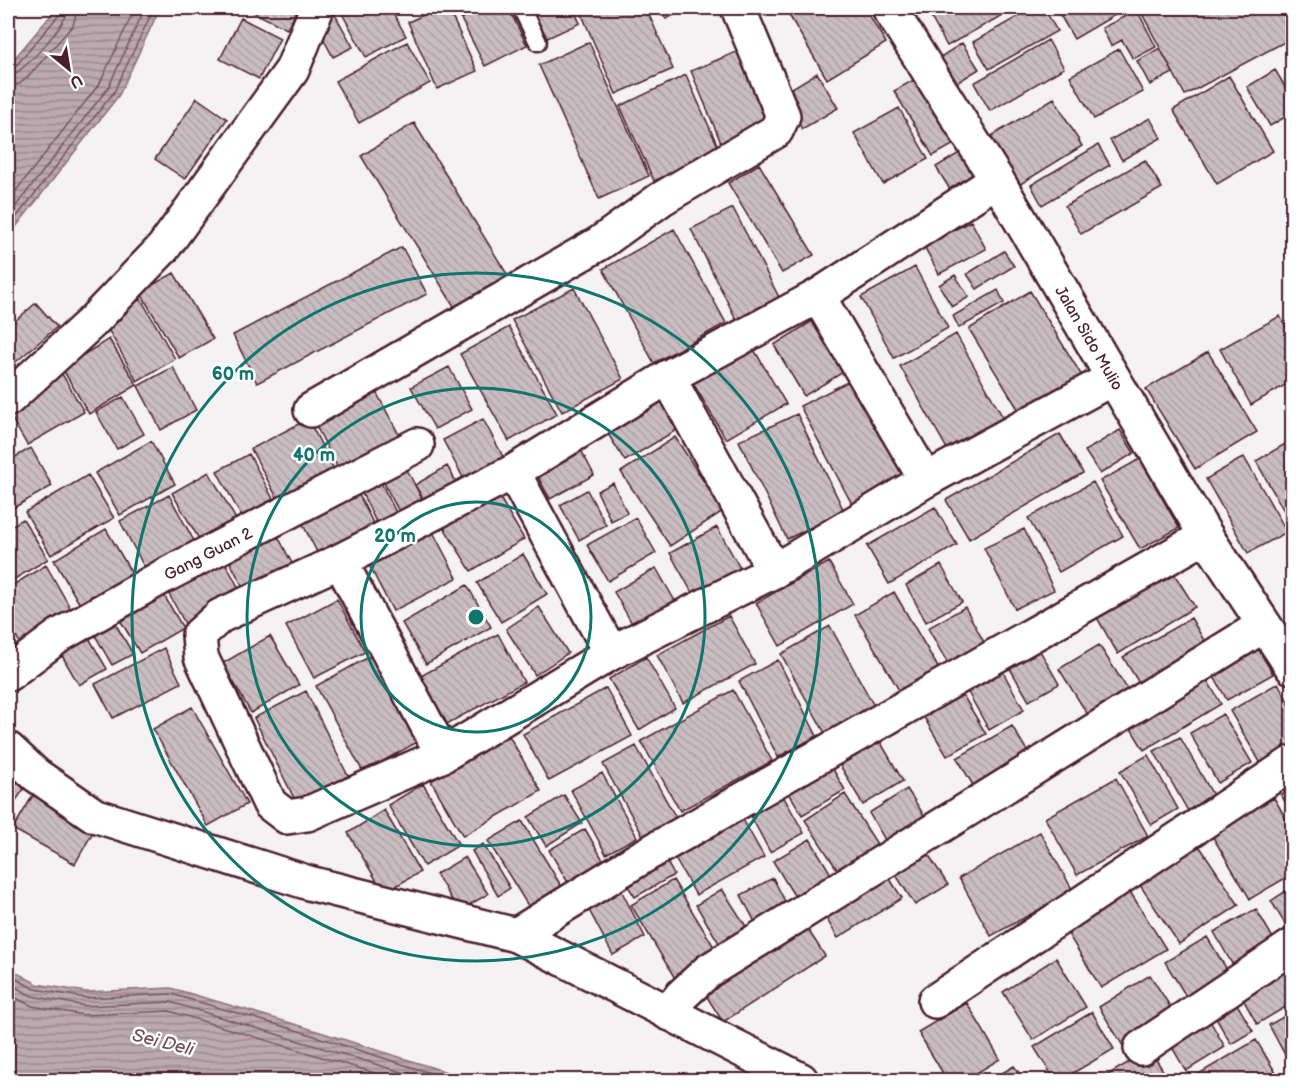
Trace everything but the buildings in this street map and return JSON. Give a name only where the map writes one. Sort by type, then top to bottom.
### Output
[{"type":"street","points":[[8,399],[91,323],[163,248],[292,70],[317,8]]},
{"type":"street","points":[[311,410],[600,243],[661,200],[776,131],[783,116],[738,8]]},
{"type":"street","name":"Jalan Sido Mulio","points":[[889,8],[997,180],[1206,536],[1264,625],[1290,657]]},
{"type":"street","points":[[997,180],[818,296],[668,377],[513,472],[340,561],[220,616],[199,634],[201,657],[270,804],[287,817],[307,814],[443,755],[611,653],[774,571],[926,480],[1113,378]]},
{"type":"street","points":[[818,296],[926,480]]},
{"type":"street","points":[[668,377],[774,571]]},
{"type":"street","name":"Gang Guan 2","points":[[8,674],[60,635],[152,583],[417,445]]},
{"type":"street","points":[[513,472],[611,653]]},
{"type":"street","points":[[516,935],[642,857],[1206,536]]},
{"type":"street","points":[[340,561],[443,755]]},
{"type":"street","points":[[668,1013],[682,995],[708,971],[1264,625]]},
{"type":"street","points":[[8,749],[36,775],[94,815],[309,883],[516,935],[801,1080]]},
{"type":"street","points":[[935,1001],[1293,762]]},
{"type":"street","points":[[1141,1048],[1293,946]]},
{"type":"lane","points":[[521,8],[538,42]]},
{"type":"water","points":[[57,8],[160,8],[119,95],[8,237],[8,66]]},
{"type":"water","name":"Sei Deli","points":[[8,968],[37,984],[86,992],[171,988],[472,1080],[8,1080]]}]
